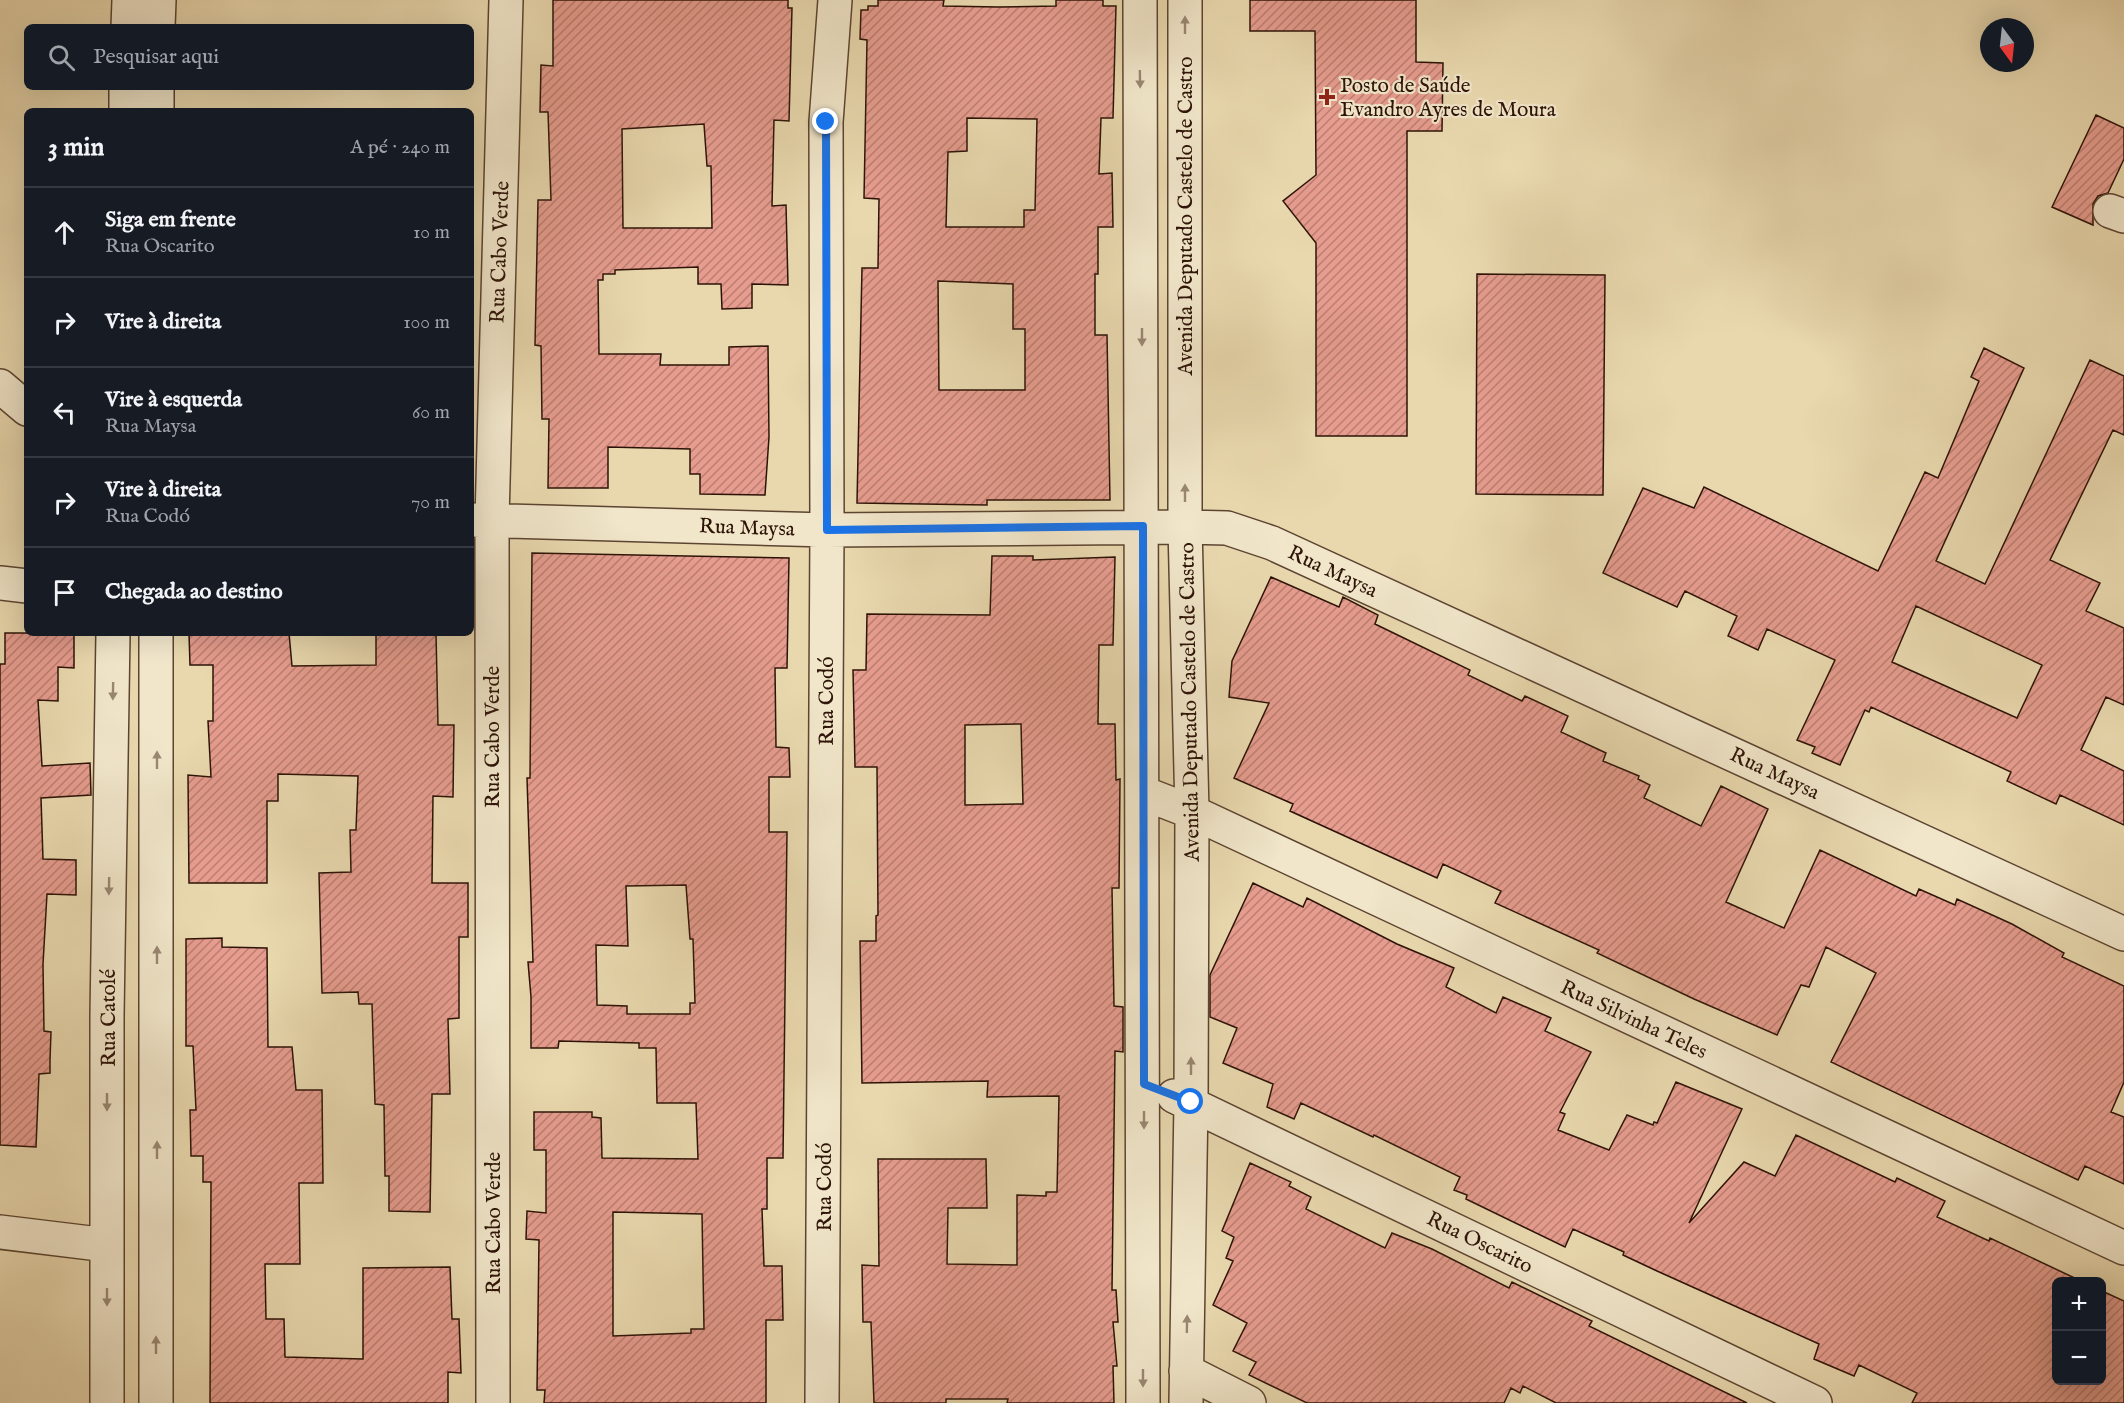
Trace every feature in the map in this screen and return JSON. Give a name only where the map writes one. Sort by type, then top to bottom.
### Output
[{"type":"street","points":[[128,24],[129,0]]},
{"type":"street","points":[[158,24],[159,0]]},
{"type":"street","name":"Rua Cabo Verde","points":[[493,1403],[481,519],[506,0]]},
{"type":"street","name":"Rua Codó","points":[[822,1403],[827,530],[826,122],[835,0]]},
{"type":"street","name":"Avenida Deputado Castelo de Castro","points":[[1140,0],[1143,526],[1143,1403]]},
{"type":"street","name":"Avenida Deputado Castelo de Castro","points":[[1185,0],[1185,527],[1192,812],[1191,1102],[1186,1403]]},
{"type":"street","points":[[126,90],[126,108]]},
{"type":"street","points":[[157,90],[157,108]]},
{"type":"street","points":[[1142,304],[1185,303]]},
{"type":"street","points":[[0,386],[24,406]]},
{"type":"street","name":"Rua Maysa","points":[[481,519],[827,530],[1143,526],[1227,528],[1272,543],[2124,934]]},
{"type":"street","points":[[0,583],[24,586]]},
{"type":"street","name":"Rua Catolé","points":[[107,1403],[107,1016],[113,636]]},
{"type":"street","points":[[156,636],[158,1016],[156,1403]]},
{"type":"street","name":"Rua Silvinha Teles","points":[[1143,794],[1192,812],[2124,1248]]},
{"type":"street","points":[[107,1016],[158,1016]]},
{"type":"street","name":"Rua Oscarito","points":[[1144,1084],[1191,1102],[1815,1403]]},
{"type":"street","points":[[0,1232],[107,1245]]},
{"type":"street","points":[[1186,1371],[1249,1403]]},
{"type":"building","points":[[553,0],[788,0],[788,8],[792,8],[789,121],[774,120],[772,206],[786,205],[788,285],[752,284],[752,308],[722,309],[721,284],[698,284],[698,267],[615,270],[615,274],[603,274],[603,280],[598,280],[599,354],[661,354],[660,365],[729,365],[729,347],[768,346],[769,437],[765,495],[700,494],[700,474],[690,474],[690,449],[608,447],[608,488],[548,488],[549,419],[542,419],[541,346],[535,345],[538,200],[551,200],[548,112],[540,112],[541,65],[553,66]],"holes":[[[704,124],[707,166],[711,166],[712,228],[623,228],[622,129]]]},
{"type":"building","points":[[878,0],[944,0],[943,6],[998,7],[1056,6],[1056,0],[1103,0],[1103,6],[1116,6],[1113,118],[1101,118],[1099,174],[1112,173],[1113,227],[1098,227],[1098,274],[1095,274],[1095,335],[1107,335],[1110,500],[987,500],[987,505],[857,503],[862,268],[878,268],[879,199],[864,198],[867,40],[860,39],[861,10],[868,10],[868,6],[878,6]],"holes":[[[967,118],[1037,119],[1035,210],[1024,210],[1024,227],[946,227],[948,152],[967,151]],[[938,281],[1013,284],[1013,329],[1025,329],[1025,390],[939,390]]]},
{"type":"building","points":[[1250,0],[1416,0],[1416,62],[1443,63],[1442,131],[1407,131],[1407,436],[1316,436],[1316,243],[1283,201],[1316,175],[1315,31],[1250,31]]},
{"type":"building","points":[[2096,115],[2124,128],[2124,159],[2108,193],[2098,196],[2093,204],[2093,225],[2052,207]]},
{"type":"building","points":[[1477,274],[1605,275],[1603,495],[1476,494]]},
{"type":"building","points":[[1984,348],[2024,368],[1936,561],[1985,584],[2090,360],[2124,376],[2124,435],[2113,430],[2050,560],[2100,583],[2086,611],[2124,628],[2124,705],[2106,697],[2081,750],[2124,771],[2124,825],[2060,795],[2056,804],[2007,781],[2011,772],[1871,707],[1869,712],[1865,710],[1840,765],[1812,753],[1815,747],[1797,740],[1835,660],[1767,629],[1758,650],[1728,636],[1737,616],[1685,591],[1677,607],[1603,573],[1643,488],[1694,508],[1704,487],[1878,571],[1925,472],[1938,478],[1979,381],[1971,377]],"holes":[[[1916,606],[2042,665],[2017,718],[1892,662]]]},
{"type":"building","points":[[532,553],[789,558],[787,668],[775,668],[776,747],[789,748],[790,777],[769,777],[769,832],[787,832],[783,1158],[767,1158],[767,1209],[762,1209],[764,1266],[782,1266],[783,1320],[766,1320],[766,1403],[544,1403],[545,1390],[537,1390],[539,1240],[526,1239],[527,1211],[546,1213],[546,1150],[534,1150],[534,1112],[592,1112],[592,1117],[601,1118],[602,1158],[698,1159],[696,1103],[657,1103],[656,1048],[639,1048],[639,1043],[559,1041],[558,1048],[531,1048],[528,962],[533,962],[527,778],[530,778]],"holes":[[[686,885],[690,939],[693,939],[695,1003],[690,1003],[690,1014],[627,1014],[627,1006],[597,1005],[596,945],[628,946],[626,886]],[[613,1212],[702,1214],[704,1329],[691,1329],[691,1333],[613,1336]]]},
{"type":"building","points":[[992,556],[1033,556],[1033,560],[1115,557],[1113,645],[1099,645],[1098,724],[1115,724],[1116,780],[1120,779],[1119,888],[1112,888],[1114,1006],[1123,1007],[1123,1052],[1115,1051],[1112,1290],[1116,1290],[1118,1322],[1113,1322],[1117,1366],[1113,1366],[1114,1403],[1007,1403],[1008,1399],[946,1399],[946,1403],[874,1403],[871,1322],[863,1322],[862,1265],[879,1266],[878,1159],[986,1159],[987,1208],[948,1208],[947,1264],[1017,1265],[1017,1195],[1046,1196],[1046,1192],[1057,1192],[1059,1096],[987,1097],[988,1081],[862,1083],[860,941],[876,941],[876,916],[878,915],[877,767],[855,767],[853,670],[866,670],[867,614],[990,615]],"holes":[[[1021,724],[1023,804],[965,805],[965,725]]]},
{"type":"building","points":[[1271,577],[1339,607],[1343,597],[1378,615],[1375,624],[1470,670],[1468,675],[1522,701],[1525,696],[1568,716],[1561,732],[1606,753],[1603,761],[1639,776],[1638,779],[1650,785],[1644,798],[1701,826],[1721,786],[1768,809],[1726,902],[1784,928],[1820,850],[1916,896],[1919,889],[1955,905],[1957,899],[2012,924],[2064,953],[2062,957],[2124,986],[2124,1082],[2111,1112],[2124,1117],[2124,1184],[2085,1166],[2078,1180],[1831,1062],[1876,973],[1826,947],[1809,987],[1801,985],[1777,1035],[1694,999],[1597,953],[1599,950],[1495,903],[1501,891],[1443,864],[1437,878],[1290,811],[1293,804],[1234,778],[1269,703],[1229,697],[1232,661]]},
{"type":"building","points":[[5,633],[24,633],[24,636],[74,636],[74,668],[58,667],[58,701],[38,700],[42,766],[90,763],[91,795],[41,798],[43,859],[76,860],[76,895],[47,894],[43,964],[44,1031],[51,1032],[50,1073],[39,1074],[36,1147],[0,1145],[0,664],[5,664]]},
{"type":"building","points":[[189,636],[289,636],[292,666],[376,665],[376,636],[436,636],[438,725],[454,725],[453,797],[433,796],[432,883],[468,883],[468,937],[459,937],[459,1018],[448,1019],[450,1094],[432,1094],[430,1212],[389,1211],[389,1176],[385,1176],[384,1105],[375,1104],[372,1004],[359,1004],[358,992],[322,993],[319,873],[351,872],[350,830],[356,830],[358,776],[278,774],[278,801],[267,801],[267,883],[189,883],[188,775],[211,777],[208,721],[213,721],[213,665],[190,665]]},
{"type":"building","points":[[1253,883],[1303,907],[1307,898],[1397,944],[1454,968],[1446,987],[1496,1013],[1503,997],[1551,1018],[1545,1031],[1591,1052],[1560,1112],[1565,1114],[1558,1130],[1609,1150],[1627,1115],[1653,1125],[1654,1122],[1657,1123],[1676,1082],[1742,1109],[1689,1223],[1744,1162],[1775,1176],[1796,1135],[1895,1182],[1897,1178],[1945,1201],[1937,1217],[1989,1241],[1990,1238],[2073,1277],[2052,1277],[2052,1385],[2106,1385],[2106,1293],[2124,1301],[2124,1403],[1912,1403],[1917,1393],[1859,1365],[1854,1376],[1814,1359],[1819,1344],[1657,1271],[1623,1255],[1624,1252],[1573,1229],[1565,1247],[1466,1199],[1467,1195],[1454,1190],[1460,1177],[1374,1135],[1373,1137],[1301,1103],[1294,1119],[1267,1107],[1273,1084],[1223,1063],[1237,1028],[1210,1017],[1210,975]]},
{"type":"building","points":[[222,938],[222,947],[267,948],[268,1047],[292,1047],[296,1090],[322,1090],[323,1183],[299,1183],[300,1264],[265,1264],[266,1319],[284,1319],[285,1357],[363,1359],[363,1268],[450,1267],[452,1319],[459,1319],[461,1373],[448,1372],[448,1403],[210,1403],[211,1182],[203,1182],[203,1156],[191,1156],[190,1110],[196,1110],[193,1046],[186,1046],[186,939]]},
{"type":"building","points":[[1250,1163],[1291,1182],[1289,1186],[1311,1197],[1306,1209],[1385,1248],[1392,1233],[1432,1249],[1509,1288],[1512,1282],[1592,1321],[1589,1326],[1747,1403],[1556,1403],[1523,1386],[1520,1393],[1511,1388],[1504,1403],[1307,1403],[1249,1375],[1256,1362],[1233,1351],[1247,1323],[1213,1305],[1233,1261],[1226,1258],[1234,1237],[1222,1231]]},
{"type":"place","name":"Posto de Saúde Evandro Ayres de Moura","points":[[1327,97]]},
{"type":"route","points":[[826,122],[827,530],[1143,526],[1144,1084],[1191,1102]]}]
